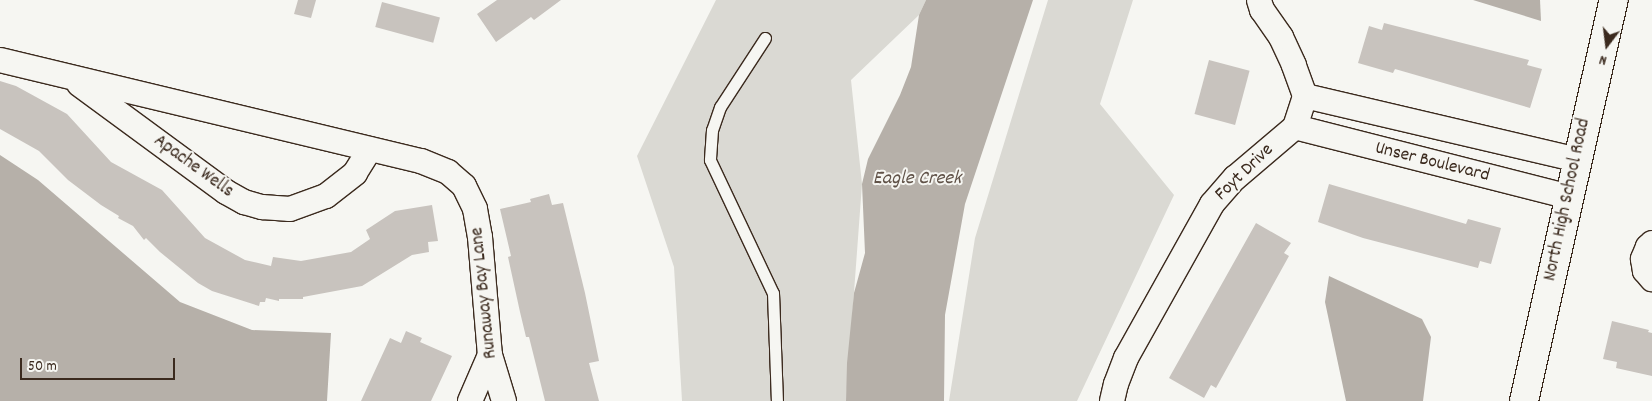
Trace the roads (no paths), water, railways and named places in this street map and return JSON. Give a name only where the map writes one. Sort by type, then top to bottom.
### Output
[{"type":"street","points":[[1259,0],[1262,10],[1281,37],[1305,96],[1295,127]]},
{"type":"street","name":"North High School Road","points":[[1524,401],[1614,0]]},
{"type":"street","name":"Apache Wells","points":[[0,60],[435,166],[448,172],[464,186]]},
{"type":"street","name":"Apache Wells","points":[[69,77],[226,192],[244,202],[262,207],[290,209],[326,196],[355,174],[370,149]]},
{"type":"street","name":"Unser Boulevard","points":[[1305,96],[1578,160]]},
{"type":"street","name":"Unser Boulevard","points":[[1295,127],[1569,197]]},
{"type":"street","name":"Foyt Drive","points":[[1112,401],[1126,358],[1212,204],[1235,178],[1295,127]]},
{"type":"street","name":"Runaway Bay Lane","points":[[464,186],[475,209],[480,236],[490,355],[504,401]]},
{"type":"street","points":[[1652,243],[1643,259],[1645,271],[1652,279]]},
{"type":"street","points":[[470,401],[490,355]]},
{"type":"lane","points":[[764,38],[720,107],[712,130],[710,160],[773,293],[777,401]]},
{"type":"water","name":"Eagle Creek","points":[[926,0],[1033,0],[965,204],[945,315],[944,401],[846,401],[847,363],[854,293],[865,253],[862,184],[868,159],[900,95],[911,67],[919,15]]},
{"type":"water","points":[[1473,0],[1540,0],[1541,21]]},
{"type":"water","points":[[0,155],[38,180],[180,302],[252,330],[331,333],[327,401],[0,401]]},
{"type":"water","points":[[1329,276],[1422,319],[1431,337],[1423,401],[1346,401],[1325,302]]}]
